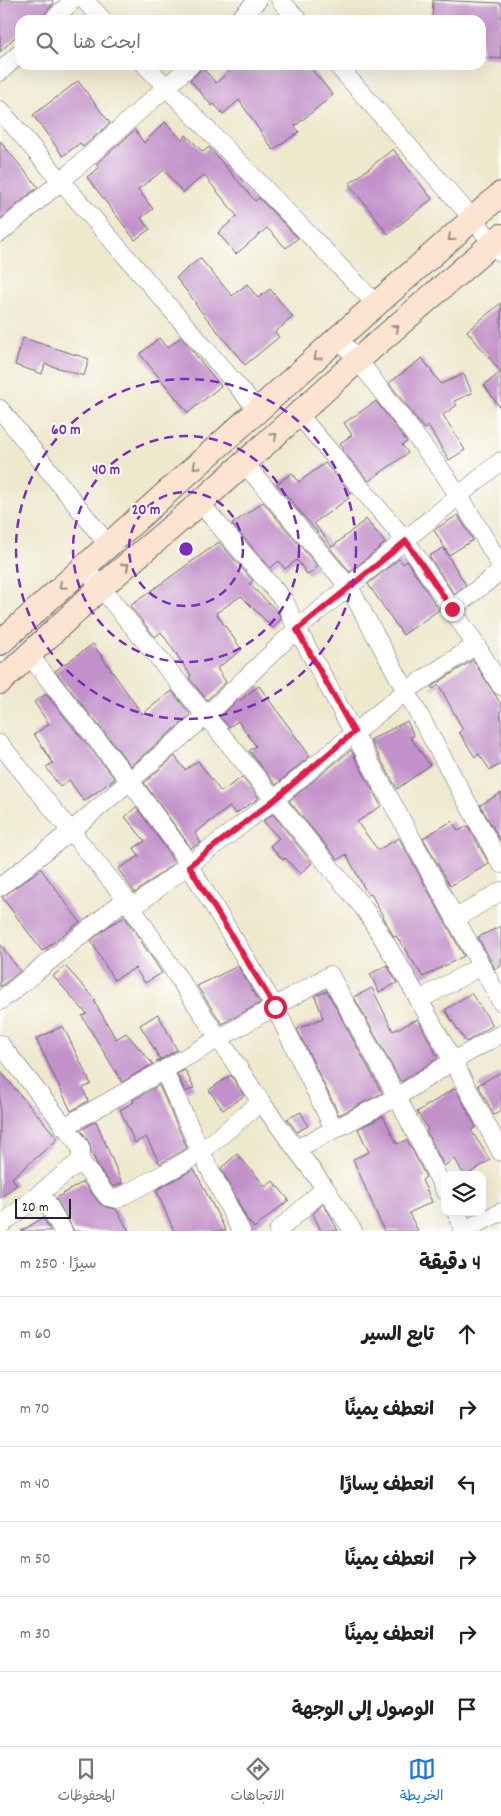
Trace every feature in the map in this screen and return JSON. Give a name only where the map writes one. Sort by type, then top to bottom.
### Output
[{"type":"main road","points":[[0,643],[338,338],[501,194]]},
{"type":"main road","points":[[0,682],[101,587],[200,502],[358,360],[498,244]]},
{"type":"street","points":[[58,15],[74,0]]},
{"type":"street","points":[[84,0],[98,15]]},
{"type":"street","points":[[243,15],[258,0]]},
{"type":"street","points":[[280,0],[294,15]]},
{"type":"street","points":[[0,72],[15,57]]},
{"type":"street","points":[[150,70],[376,304]]},
{"type":"street","points":[[0,233],[186,70]]},
{"type":"street","points":[[342,70],[498,244]]},
{"type":"street","points":[[0,110],[258,410]]},
{"type":"street","points":[[338,338],[358,360],[442,470],[501,566]]},
{"type":"street","points":[[0,408],[109,546]]},
{"type":"street","points":[[298,414],[406,541],[476,645],[501,686]]},
{"type":"street","points":[[0,887],[130,781],[206,716],[297,630],[501,461]]},
{"type":"street","points":[[244,463],[349,587],[501,864]]},
{"type":"street","points":[[200,502],[284,602],[297,630],[501,1002]]},
{"type":"street","points":[[84,567],[365,910],[454,1061],[501,1152]]},
{"type":"street","points":[[452,609],[501,571]]},
{"type":"street","points":[[0,1001],[129,903],[189,866],[274,800],[406,691],[476,645]]},
{"type":"street","points":[[29,655],[130,781],[176,844],[275,1007],[334,1129]]},
{"type":"street","points":[[0,744],[129,903],[262,1102],[325,1188],[353,1231]]},
{"type":"street","points":[[455,919],[501,891]]},
{"type":"street","points":[[419,1000],[481,966]]},
{"type":"street","points":[[64,1127],[330,975],[441,1182]]},
{"type":"street","points":[[296,1149],[397,1097],[501,1034]]},
{"type":"street","points":[[0,1044],[81,1149],[80,1161],[108,1198],[117,1199],[201,1152],[262,1102]]},
{"type":"street","points":[[164,1071],[201,1152],[241,1231]]},
{"type":"street","points":[[0,1226],[80,1161]]},
{"type":"street","points":[[278,1231],[325,1188]]},
{"type":"street","points":[[41,1192],[63,1231]]},
{"type":"street","points":[[458,1216],[463,1230],[501,1212]]},
{"type":"building","points":[[0,0],[52,0],[54,3],[44,15],[15,15],[15,37],[0,52]]},
{"type":"building","points":[[433,0],[501,3],[501,59],[486,58],[486,15],[432,15]]},
{"type":"building","points":[[199,70],[205,70],[216,83],[230,70],[312,70],[333,95],[295,126],[299,132],[273,150],[239,100],[223,114],[214,104],[212,106],[190,80]]},
{"type":"building","points":[[78,81],[110,123],[83,147],[80,143],[63,156],[33,115]]},
{"type":"building","points":[[165,122],[182,140],[186,135],[203,152],[209,147],[255,201],[259,198],[298,238],[286,248],[267,228],[236,254],[218,233],[237,216],[204,175],[183,193],[164,170],[138,189],[153,209],[141,218],[150,229],[135,240],[87,177],[99,168],[96,164],[135,130],[144,143]]},
{"type":"building","points":[[0,141],[38,187],[0,219]]},
{"type":"building","points":[[393,149],[432,199],[388,234],[349,184]]},
{"type":"building","points":[[200,258],[232,296],[247,284],[258,298],[270,289],[293,317],[275,332],[279,337],[245,365],[176,278]]},
{"type":"building","points":[[501,303],[501,372],[467,331]]},
{"type":"building","points":[[181,337],[221,386],[188,413],[140,354],[159,338],[167,348]]},
{"type":"building","points":[[23,338],[89,359],[84,376],[45,364],[42,374],[15,365]]},
{"type":"building","points":[[422,358],[441,384],[464,374],[472,393],[454,401],[457,405],[443,415],[465,450],[449,460],[428,426],[424,429],[389,383]]},
{"type":"building","points":[[501,372],[501,409],[484,385]]},
{"type":"building","points":[[376,401],[407,442],[402,445],[408,453],[369,481],[342,450],[344,449],[340,443],[352,435],[344,423]]},
{"type":"building","points":[[325,463],[351,493],[347,496],[349,498],[314,523],[332,547],[366,519],[385,543],[350,572],[277,484],[292,473],[299,482]]},
{"type":"building","points":[[263,502],[318,567],[308,575],[297,560],[285,569],[279,561],[270,568],[232,524]]},
{"type":"building","points":[[458,515],[473,540],[449,555],[434,530]]},
{"type":"building","points":[[219,542],[253,581],[249,584],[278,612],[281,619],[273,628],[241,596],[216,613],[242,650],[217,668],[226,682],[207,700],[189,678],[190,674],[161,632],[155,637],[130,606]]},
{"type":"building","points":[[443,548],[466,585],[454,594],[429,556]]},
{"type":"building","points":[[399,559],[403,564],[407,561],[439,610],[403,635],[368,584]]},
{"type":"building","points":[[93,644],[142,714],[172,691],[191,715],[131,766],[55,671]]},
{"type":"building","points":[[473,660],[501,704],[501,764],[490,770],[479,754],[475,757],[459,732],[463,730],[439,685],[433,689],[431,687]]},
{"type":"building","points":[[259,686],[310,756],[276,785],[249,751],[256,746],[238,721],[229,727],[220,717],[239,699]]},
{"type":"building","points":[[46,694],[115,779],[84,801],[69,780],[60,787],[46,767],[53,763],[34,734],[49,724],[34,702]]},
{"type":"building","points":[[407,721],[414,736],[410,737],[430,765],[397,789],[370,740]]},
{"type":"building","points":[[351,750],[381,806],[357,822],[378,850],[399,838],[464,956],[423,977],[396,936],[394,937],[371,894],[368,895],[346,854],[338,860],[289,801]]},
{"type":"building","points":[[175,756],[185,770],[198,761],[221,792],[242,777],[259,798],[235,814],[230,807],[195,833],[201,843],[191,848],[144,783]]},
{"type":"building","points":[[501,793],[501,842],[480,805]]},
{"type":"building","points":[[136,807],[167,850],[174,863],[135,893],[118,869],[139,856],[134,848],[145,841],[125,817]]},
{"type":"building","points":[[273,814],[312,863],[300,874],[270,846],[279,838],[263,821]]},
{"type":"building","points":[[452,821],[458,831],[468,826],[489,864],[450,886],[423,838]]},
{"type":"building","points":[[41,869],[80,922],[42,951],[2,897]]},
{"type":"building","points":[[125,917],[162,973],[145,983],[135,968],[114,980],[91,941],[110,925]]},
{"type":"building","points":[[501,926],[501,966],[495,969],[478,937]]},
{"type":"building","points":[[0,944],[20,971],[0,987]]},
{"type":"building","points":[[387,965],[397,983],[379,992],[370,974]]},
{"type":"building","points":[[65,966],[96,1000],[94,1001],[116,1039],[126,1033],[153,1064],[122,1082],[82,1016],[87,1014],[53,976]]},
{"type":"building","points":[[238,966],[260,1003],[222,1024],[197,986]]},
{"type":"building","points":[[372,988],[393,1031],[418,1019],[438,1058],[401,1082],[354,997]]},
{"type":"building","points":[[327,991],[382,1093],[339,1115],[297,1029],[323,1018],[315,996]]},
{"type":"building","points":[[471,993],[493,1025],[466,1042],[445,1010]]},
{"type":"building","points":[[158,1014],[177,1050],[156,1062],[160,1059],[140,1025]]},
{"type":"building","points":[[63,1026],[91,1084],[83,1088],[88,1101],[71,1111],[36,1039]]},
{"type":"building","points":[[185,1070],[194,1088],[185,1092],[177,1074]]},
{"type":"building","points":[[0,1071],[58,1139],[12,1178],[17,1185],[0,1198]]},
{"type":"building","points":[[501,1072],[501,1111],[494,1115],[478,1085]]},
{"type":"building","points":[[231,1075],[244,1096],[223,1110],[209,1090]]},
{"type":"building","points":[[159,1085],[187,1148],[160,1164],[146,1137],[135,1143],[120,1110]]},
{"type":"building","points":[[455,1088],[476,1127],[471,1130],[490,1160],[473,1171],[462,1171],[455,1159],[444,1166],[426,1131],[428,1130],[417,1112]]},
{"type":"building","points":[[301,1112],[308,1126],[297,1132],[287,1119]]},
{"type":"building","points":[[383,1116],[397,1144],[407,1140],[426,1177],[422,1180],[432,1202],[409,1213],[418,1231],[384,1231],[353,1159],[369,1152],[358,1129]]},
{"type":"building","points":[[96,1121],[122,1183],[113,1187],[99,1168],[91,1152],[90,1144],[81,1130]]},
{"type":"building","points":[[237,1154],[266,1187],[273,1181],[289,1200],[254,1228],[246,1218],[221,1168]]},
{"type":"building","points":[[194,1169],[226,1231],[174,1231],[156,1190]]},
{"type":"building","points":[[83,1182],[100,1204],[116,1209],[129,1231],[74,1231],[56,1198]]},
{"type":"building","points":[[323,1204],[338,1231],[321,1231],[313,1214]]},
{"type":"building","points":[[43,1218],[51,1231],[21,1231]]},
{"type":"route","points":[[275,1007],[189,866],[274,800],[354,732],[297,630],[406,541],[452,609]]}]
